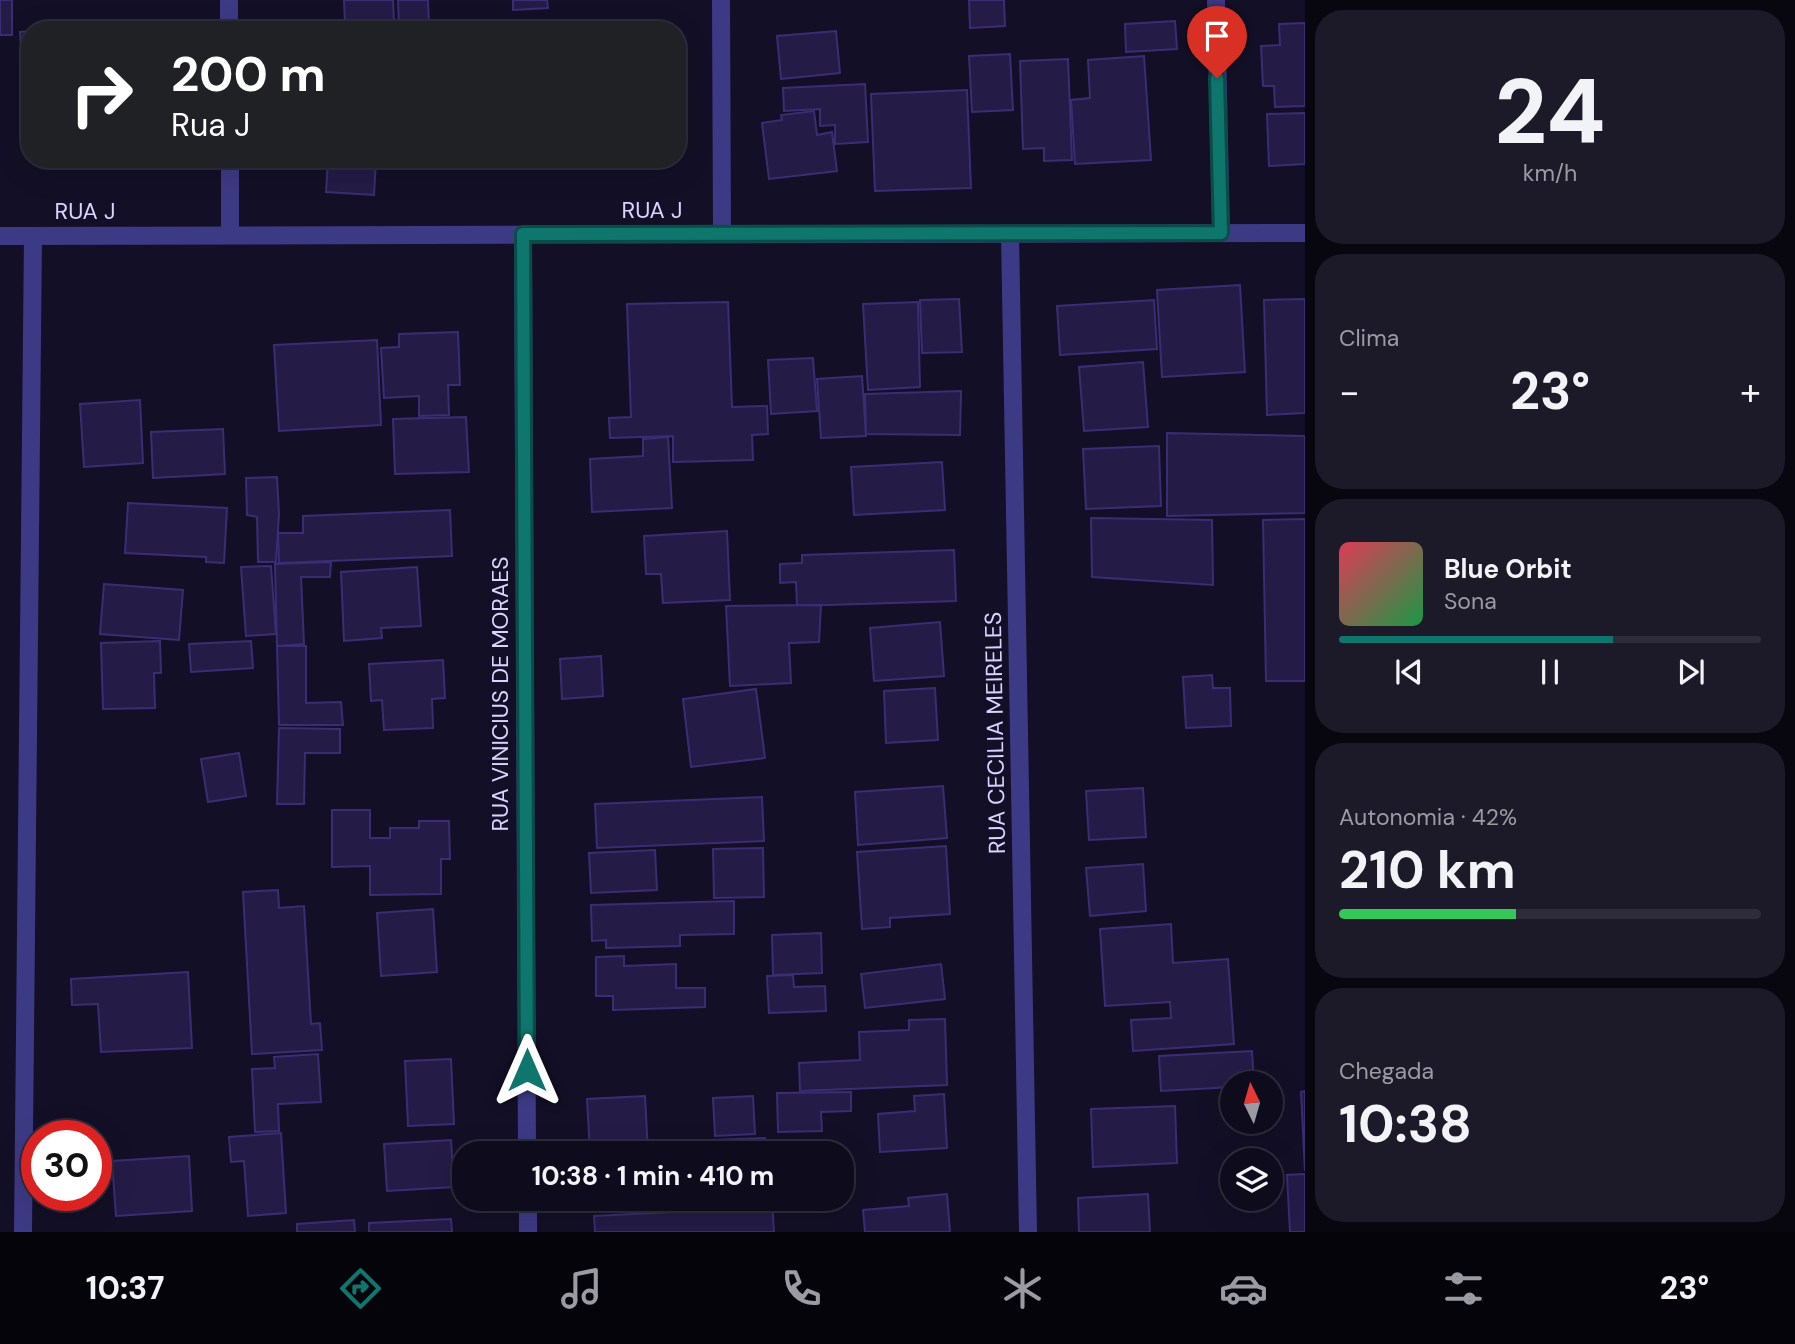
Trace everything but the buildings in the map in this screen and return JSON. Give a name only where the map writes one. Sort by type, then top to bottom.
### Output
[{"type":"street","points":[[229,0],[229,21]]},
{"type":"street","points":[[720,0],[722,234]]},
{"type":"street","points":[[1216,0],[1221,233]]},
{"type":"street","points":[[230,168],[230,235]]},
{"type":"street","name":"RUA J","points":[[0,236],[1305,233]]},
{"type":"street","name":"RUA VINICIUS DE MORAES","points":[[523,234],[527,1141]]},
{"type":"street","name":"RUA CECILIA MEIRELES","points":[[1010,234],[1028,1232]]},
{"type":"street","points":[[23,1232],[33,236]]},
{"type":"street","points":[[528,1211],[528,1232]]},
{"type":"route","points":[[527,1070],[523,234],[1221,233],[1217,78]]}]
